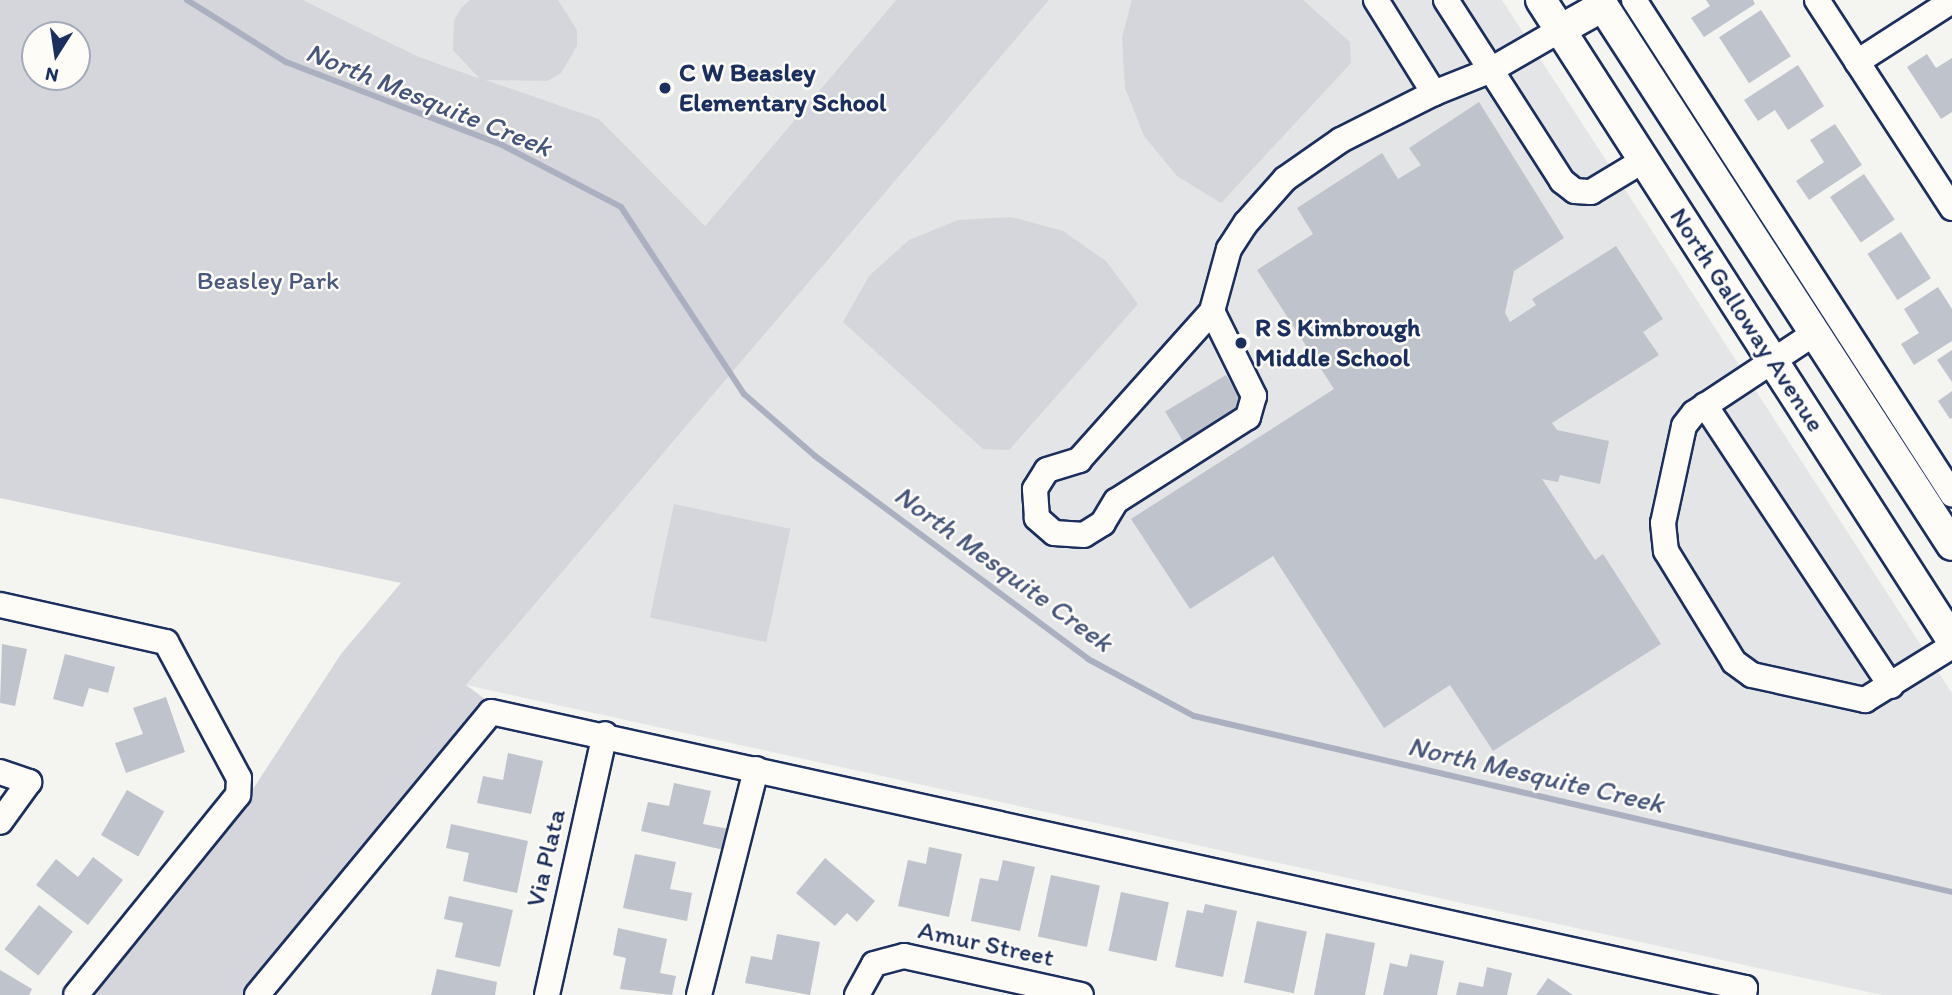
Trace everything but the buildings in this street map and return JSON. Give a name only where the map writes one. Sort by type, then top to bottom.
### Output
[{"type":"main road","name":"North Galloway Avenue","points":[[1541,0],[1952,640]]},
{"type":"main road","name":"North Galloway Avenue","points":[[1601,3],[1952,545]]},
{"type":"main road","points":[[1560,30],[1601,3]]},
{"type":"street","points":[[1376,0],[1434,93]]},
{"type":"street","points":[[1446,0],[1489,71],[1562,181],[1575,191],[1591,192],[1644,160]]},
{"type":"street","points":[[1634,0],[1952,494]]},
{"type":"street","points":[[1817,0],[1857,62],[1944,181],[1952,208]]},
{"type":"street","points":[[1857,62],[1952,1]]},
{"type":"street","points":[[1212,311],[1254,396],[1248,417],[1116,501],[1104,523],[1084,535],[1054,533],[1037,518],[1035,489],[1047,470],[1079,460],[1212,311],[1229,249],[1284,179],[1341,140],[1434,93],[1489,71],[1560,30]]},
{"type":"street","points":[[1815,333],[1705,405],[1684,426],[1663,542],[1734,662],[1770,681],[1865,699],[1891,686],[1952,646]]},
{"type":"street","points":[[1705,405],[1891,686]]},
{"type":"street","points":[[0,605],[166,642],[239,778],[238,795],[76,995]]},
{"type":"street","points":[[257,995],[491,712],[605,734],[1745,988],[1744,995]]},
{"type":"street","name":"Via Plata","points":[[547,995],[605,734]]},
{"type":"street","points":[[699,995],[756,769]]},
{"type":"street","points":[[0,772],[29,782],[0,822]]},
{"type":"street","name":"Amur Street","points":[[857,995],[874,964],[904,956],[1081,995]]},
{"type":"shaded area","name":"C W Beasley Elementary School","points":[[303,0],[896,0],[705,226],[599,119],[417,56]]},
{"type":"shaded area","name":"R S Kimbrough Middle School","points":[[1049,0],[1502,0],[1952,693],[1952,995],[1882,995],[466,685]]},
{"type":"green space","name":"Beasley Park","points":[[0,0],[303,0],[417,56],[479,78],[453,50],[454,21],[461,8],[470,0],[558,0],[577,30],[577,46],[561,73],[547,81],[486,80],[599,119],[705,226],[896,0],[1049,0],[466,685],[489,702],[245,995],[85,995],[251,792],[341,654],[401,583],[0,498]]},
{"type":"green space","points":[[1132,0],[1303,0],[1350,42],[1351,63],[1221,203],[1177,176],[1144,136],[1125,88],[1122,37]]},
{"type":"green space","points":[[1011,217],[1063,231],[1106,261],[1138,304],[1009,450],[983,449],[843,322],[869,276],[909,240],[958,220]]},
{"type":"green space","points":[[674,504],[790,529],[766,642],[650,617]]},
{"type":"waterway","name":"North Mesquite Creek","points":[[187,0],[286,62],[502,145],[621,207],[744,394],[815,456],[1088,659],[1194,716],[1952,892]]},
{"type":"place","name":"C W Beasley Elementary School","points":[[665,88]]},
{"type":"place","name":"R S Kimbrough Middle School","points":[[1241,343]]}]
